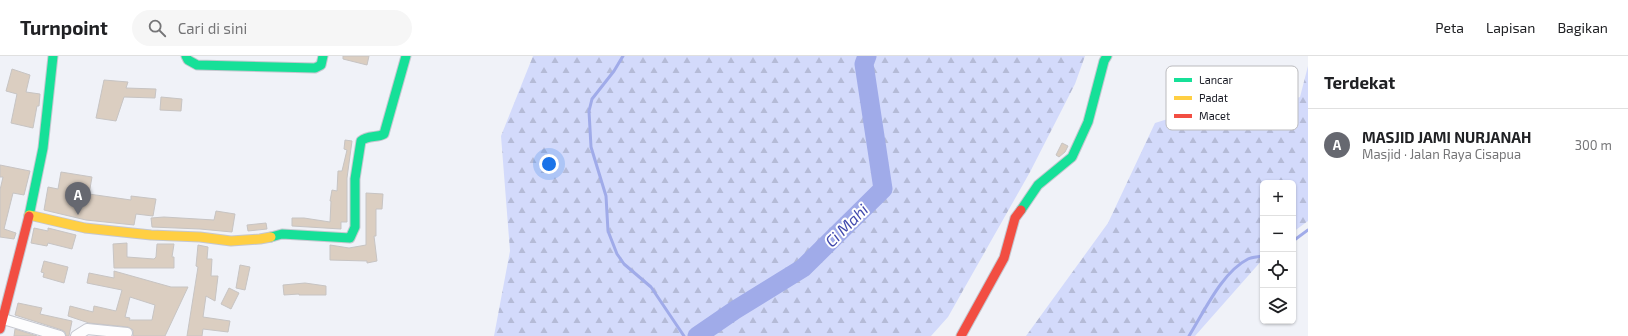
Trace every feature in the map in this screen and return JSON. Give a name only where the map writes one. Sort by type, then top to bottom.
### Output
[{"type":"street","points":[[53,56],[43,148],[29,215],[1,322],[60,336]]},
{"type":"street","points":[[186,56],[188,60],[197,65],[315,68],[321,65],[323,56]]},
{"type":"street","points":[[29,215],[84,228],[151,235],[231,240],[260,239],[282,234],[350,238],[354,231],[356,212],[355,179],[361,141],[367,137],[380,137],[384,134],[406,56]]},
{"type":"street","points":[[961,336],[967,322],[1004,258],[1015,218],[1038,185],[1072,157],[1088,122],[1104,62],[1107,56]]},
{"type":"street","points":[[76,336],[87,329],[127,333]]},
{"type":"green space","points":[[533,56],[1085,56],[1075,84],[1030,172],[948,317],[931,336],[494,336],[510,251],[501,136]]},
{"type":"green space","points":[[1308,66],[1308,221],[1296,230],[1296,180],[1260,180],[1260,262],[1195,336],[1026,336],[1108,223],[1155,123],[1166,120],[1166,130],[1298,130],[1298,98],[1300,97]]},
{"type":"building","points":[[343,56],[369,56],[367,65],[343,59]]},
{"type":"building","points":[[12,69],[30,75],[26,92],[40,94],[39,106],[37,106],[33,128],[11,123],[17,94],[6,91]]},
{"type":"building","points":[[104,80],[128,82],[126,88],[156,89],[155,98],[124,97],[116,121],[96,118]]},
{"type":"building","points":[[161,97],[182,99],[181,111],[160,110]]},
{"type":"building","points":[[345,140],[352,141],[347,178],[347,222],[341,222],[341,229],[292,226],[292,218],[304,218],[330,222],[330,201],[332,190],[337,191],[338,171],[342,171],[347,150],[344,149]]},
{"type":"building","points":[[1062,143],[1068,146],[1065,152],[1059,157],[1056,155]]},
{"type":"building","points":[[0,165],[30,171],[24,195],[13,193],[4,229],[16,233],[14,239],[0,237],[0,190],[3,177],[0,177]]},
{"type":"building","points":[[61,172],[92,177],[89,194],[131,200],[131,196],[156,199],[153,216],[136,214],[134,225],[86,220],[44,210],[48,187],[58,189]]},
{"type":"building","points":[[366,193],[383,194],[382,209],[376,209],[376,236],[374,236],[377,261],[367,263],[367,261],[330,260],[330,245],[349,248],[366,245]]},
{"type":"building","points":[[216,211],[235,214],[232,232],[152,227],[151,218],[164,217],[214,220]]},
{"type":"building","points":[[266,223],[267,229],[248,231],[247,225]]},
{"type":"building","points":[[34,228],[48,231],[48,228],[76,235],[72,249],[48,243],[47,246],[31,243]]},
{"type":"building","points":[[127,243],[127,257],[154,259],[156,257],[157,244],[174,244],[172,257],[174,257],[174,268],[114,268],[113,244]]},
{"type":"building","points":[[198,245],[208,247],[207,259],[212,259],[211,276],[218,276],[215,301],[206,296],[203,317],[230,321],[228,332],[203,329],[202,336],[187,336],[198,267],[196,266]]},
{"type":"building","points":[[44,261],[68,267],[64,283],[43,277],[44,273],[41,272]]},
{"type":"building","points":[[240,265],[250,267],[245,290],[236,288]]},
{"type":"building","points":[[114,271],[171,287],[188,287],[165,336],[133,336],[133,330],[128,327],[89,323],[68,316],[70,306],[93,312],[94,306],[116,311],[122,290],[87,283],[89,273],[114,278]],"holes":[[[130,297],[155,305],[152,320],[129,320],[130,318],[125,317]]]},
{"type":"building","points":[[305,283],[326,286],[326,295],[284,295],[283,285]]},
{"type":"building","points":[[229,288],[239,293],[231,309],[221,304]]},
{"type":"building","points":[[18,303],[42,308],[40,314],[72,321],[69,336],[66,336],[65,332],[62,330],[15,315]]},
{"type":"building","points":[[15,329],[37,336],[14,336]]},
{"type":"waterway","points":[[623,56],[614,71],[592,99],[589,111],[591,147],[606,196],[608,231],[617,254],[624,264],[651,287],[684,336]]},
{"type":"waterway","name":"Ci Mahi","points":[[697,336],[735,310],[803,268],[883,189],[864,64],[867,56]]},
{"type":"waterway","points":[[1296,239],[1308,230]]},
{"type":"waterway","points":[[1189,336],[1214,293],[1230,273],[1248,259],[1260,256]]},
{"type":"traffic: fast","points":[[29,216],[43,148],[53,56]]},
{"type":"traffic: fast","points":[[186,56],[188,60],[197,65],[315,68],[321,65],[323,56]]},
{"type":"traffic: fast","points":[[271,237],[282,234],[350,238],[355,227],[355,179],[361,141],[384,134],[406,56]]},
{"type":"traffic: fast","points":[[1021,210],[1038,185],[1072,157],[1088,122],[1104,61],[1107,56]]},
{"type":"traffic: slow","points":[[29,215],[85,228],[151,235],[200,237],[231,241],[271,237]]},
{"type":"traffic: jam","points":[[961,336],[1004,258],[1015,218],[1021,210]]},
{"type":"traffic: jam","points":[[0,329],[29,216]]},
{"type":"place","name":"MASJID JAMI NURJANAH","points":[[78,215]]}]
